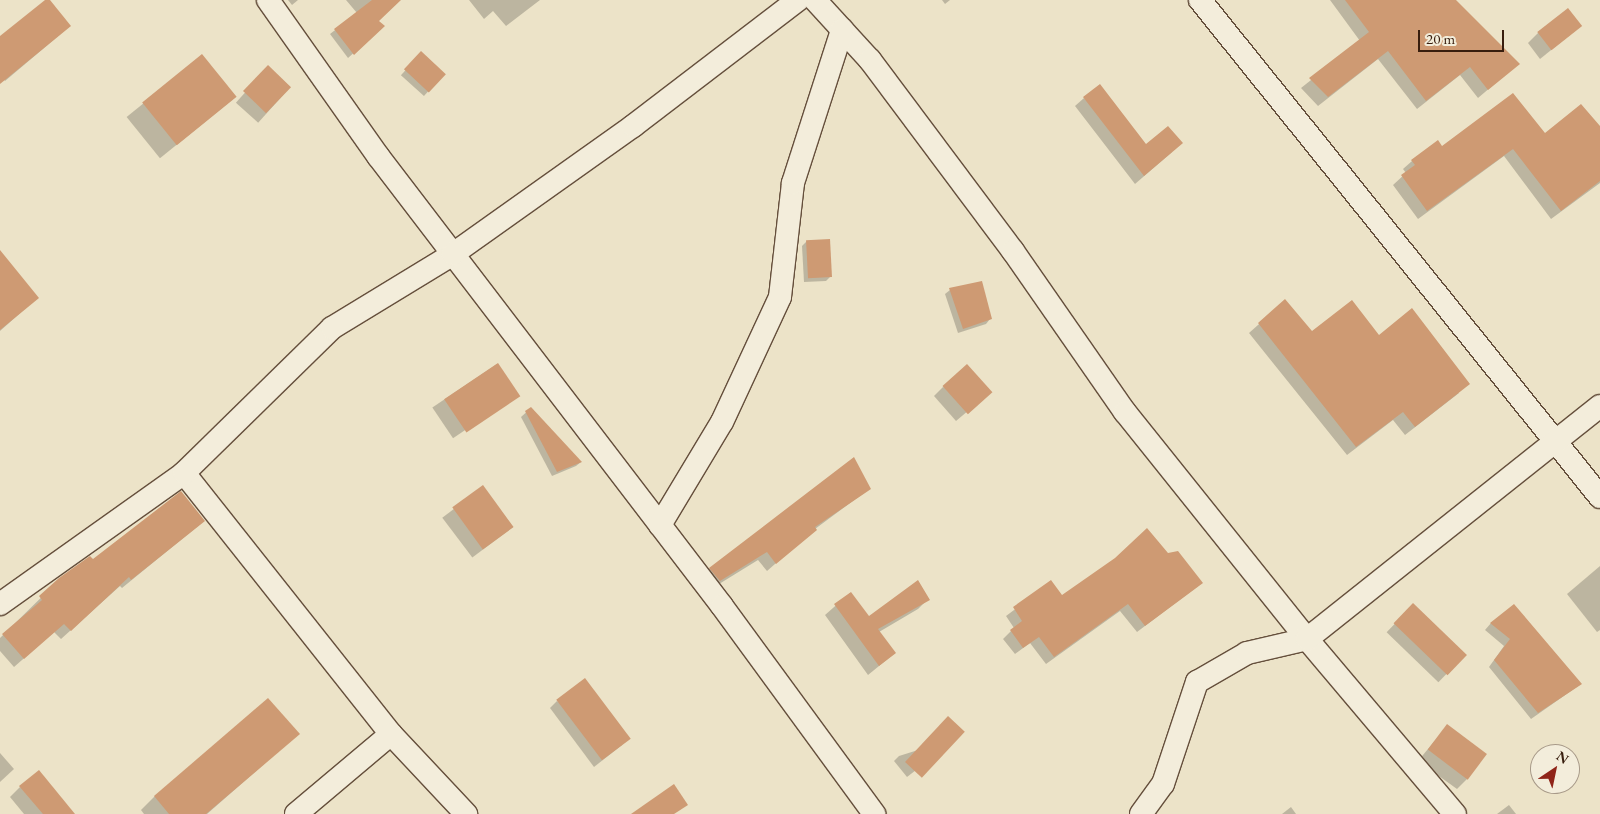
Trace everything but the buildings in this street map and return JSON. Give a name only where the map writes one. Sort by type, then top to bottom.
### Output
[{"type":"street","points":[[268,0],[378,156],[660,525],[874,814]]},
{"type":"street","points":[[0,604],[184,473],[332,328],[453,254],[632,126],[798,0]]},
{"type":"street","points":[[816,0],[870,60],[1013,251],[1125,412],[1307,639],[1455,814]]},
{"type":"street","points":[[1200,0],[1556,439],[1600,497]]},
{"type":"street","points":[[660,525],[722,422],[780,297],[793,183],[842,30]]},
{"type":"street","points":[[1141,814],[1163,784],[1197,682],[1247,653],[1307,639],[1556,439],[1600,406]]},
{"type":"street","points":[[184,473],[391,734],[466,814]]},
{"type":"street","points":[[296,814],[391,734]]}]
